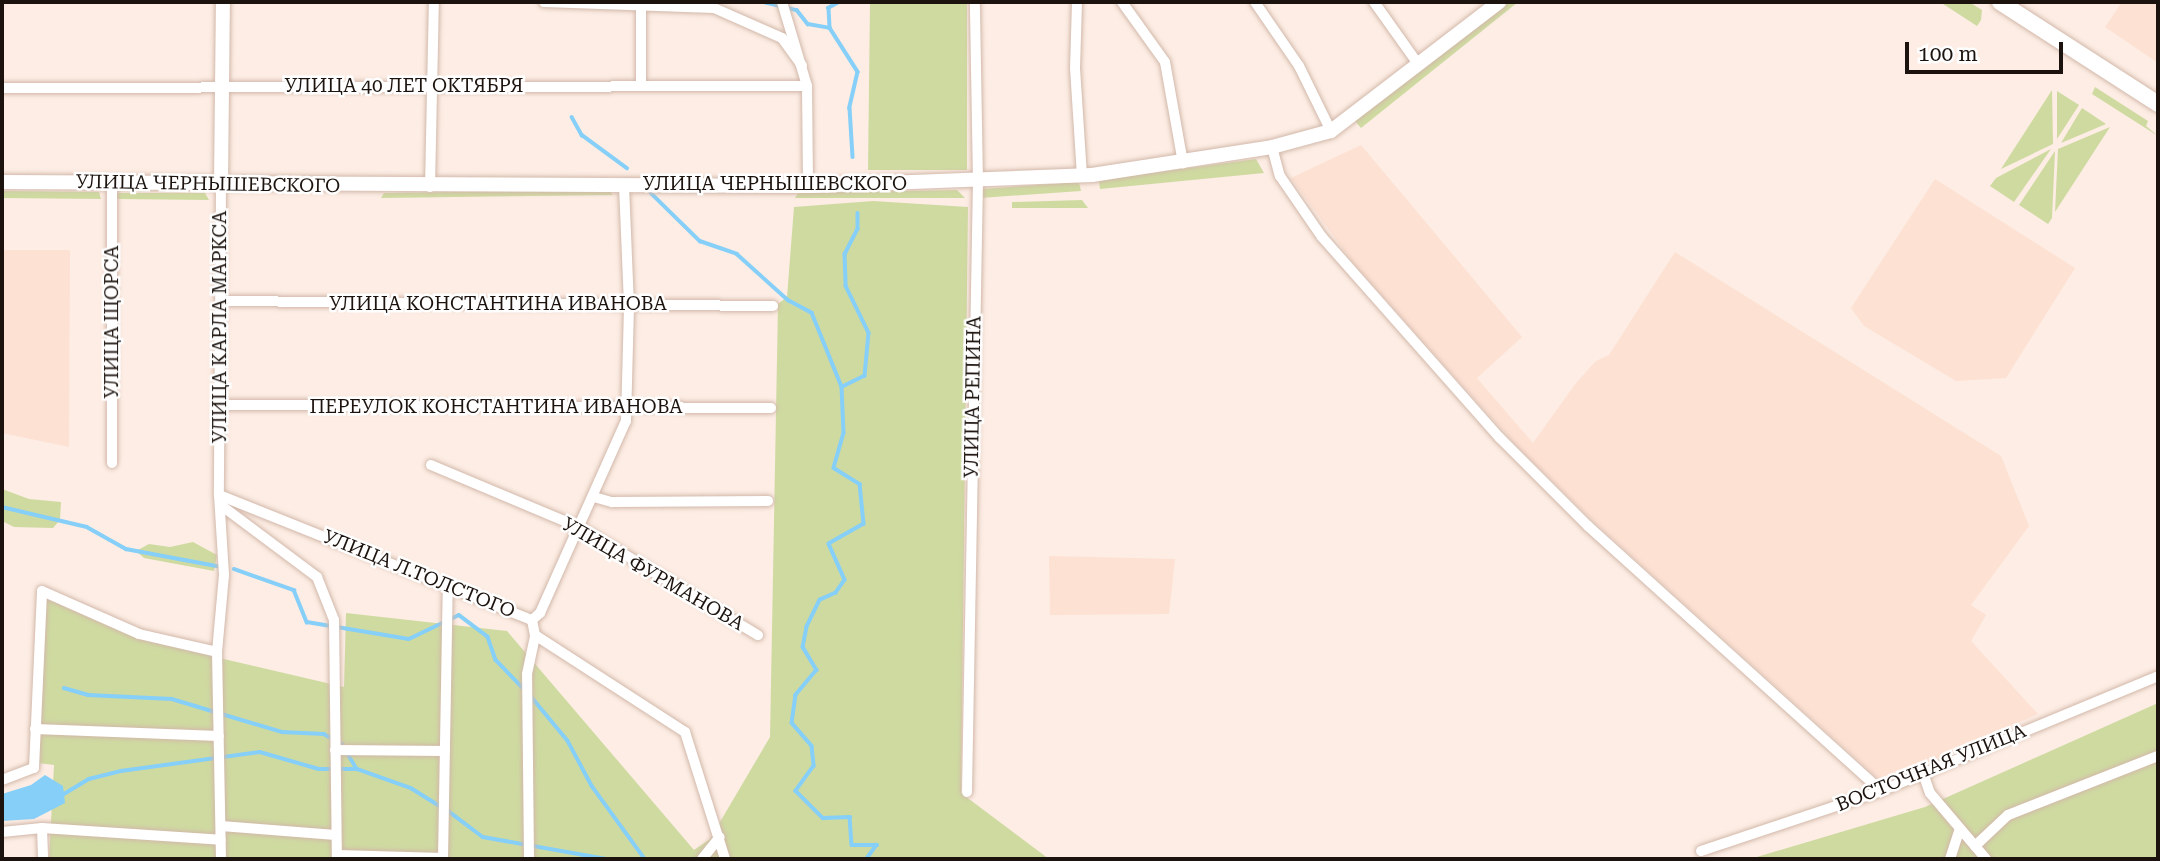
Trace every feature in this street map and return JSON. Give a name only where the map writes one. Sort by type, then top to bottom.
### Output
[{"type":"main road","points":[[2000,2],[2158,104]]},
{"type":"street","name":"УЛИЦА КАРЛА МАРКСА","points":[[221,859],[217,652],[224,575],[220,405],[223,301],[223,2]]},
{"type":"street","points":[[430,187],[434,2]]},
{"type":"street","points":[[544,2],[714,8],[782,38],[802,66]]},
{"type":"street","points":[[782,2],[807,86],[808,186]]},
{"type":"street","name":"УЛИЦА РЕПИНА","points":[[967,792],[978,182],[975,2]]},
{"type":"street","points":[[1077,2],[1075,68],[1082,176]]},
{"type":"street","points":[[1122,2],[1165,62],[1182,163]]},
{"type":"street","points":[[1255,2],[1299,66],[1331,131]]},
{"type":"street","points":[[1374,2],[1418,64]]},
{"type":"street","name":"УЛИЦА ЧЕРНЫШЕВСКОГО","points":[[2,182],[112,181],[430,187],[808,186],[978,182],[1082,176],[1182,163],[1272,147],[1331,131],[1418,64],[1483,7],[1499,2]]},
{"type":"street","points":[[635,4],[641,86]]},
{"type":"street","name":"УЛИЦА 40 ЛЕТ ОКТЯБРЯ","points":[[2,88],[807,86]]},
{"type":"street","points":[[1272,147],[1280,176],[1322,237],[1500,438],[1588,526],[1881,791]]},
{"type":"street","name":"УЛИЦА ЩОРСА","points":[[112,181],[112,463]]},
{"type":"street","points":[[532,620],[540,613],[581,528],[626,421],[629,305],[624,185]]},
{"type":"street","name":"УЛИЦА КОНСТАНТИНА ИВАНОВА","points":[[223,301],[773,306]]},
{"type":"street","name":"ПЕРЕУЛОК КОНСТАНТИНА ИВАНОВА","points":[[220,405],[771,408]]},
{"type":"street","name":"УЛИЦА ФУРМАНОВА","points":[[431,464],[581,528],[758,635]]},
{"type":"street","points":[[594,497],[612,502],[768,501]]},
{"type":"street","points":[[221,500],[317,577],[334,620],[337,857],[443,859],[448,585]]},
{"type":"street","name":"УЛИЦА Л.ТОЛСТОГО","points":[[221,500],[448,585],[532,620],[535,635],[685,732],[696,756],[725,859]]},
{"type":"street","points":[[2,780],[34,768],[42,591],[139,634],[217,652]]},
{"type":"street","points":[[529,859],[527,674],[535,635]]},
{"type":"street","name":"ВОСТОЧНАЯ УЛИЦА","points":[[1701,851],[1881,791],[2158,676]]},
{"type":"street","points":[[35,729],[219,736]]},
{"type":"street","points":[[335,750],[445,751]]},
{"type":"street","points":[[1975,846],[2008,815],[2158,756]]},
{"type":"street","points":[[1923,773],[1930,793],[1986,859]]},
{"type":"street","points":[[221,826],[336,835]]},
{"type":"street","points":[[42,828],[43,859]]},
{"type":"street","points":[[2,832],[42,828],[221,840]]},
{"type":"street","points":[[1950,859],[1960,829]]},
{"type":"street","points":[[702,859],[720,838]]},
{"type":"shaded area","points":[[2122,2],[2158,2],[2158,63],[2105,27]]},
{"type":"shaded area","points":[[1361,145],[1522,337],[1477,378],[1533,443],[1576,383],[1596,361],[1609,355],[1675,252],[2001,456],[2029,526],[1971,605],[1986,615],[1971,641],[2038,714],[1882,782],[1595,523],[1514,443],[1354,264],[1291,178]]},
{"type":"shaded area","points":[[1935,179],[2075,268],[2006,378],[1956,381],[1864,326],[1851,308]]},
{"type":"shaded area","points":[[2,250],[70,250],[69,447],[2,433]]},
{"type":"shaded area","points":[[1049,556],[1175,559],[1169,614],[1050,615]]},
{"type":"green space","points":[[870,2],[967,2],[967,170],[868,170]]},
{"type":"green space","points":[[1506,2],[1518,2],[1361,128],[1355,121]]},
{"type":"green space","points":[[1940,2],[1969,2],[1982,10],[1981,20],[1977,26]]},
{"type":"green space","points":[[2095,87],[2148,121],[2146,126],[2158,136],[2092,94]]},
{"type":"green space","points":[[2052,90],[2053,144],[2001,169]]},
{"type":"green space","points":[[2057,91],[2079,105],[2057,139]]},
{"type":"green space","points":[[2082,108],[2106,124],[2061,143]]},
{"type":"green space","points":[[2110,127],[2055,212],[2058,149]]},
{"type":"green space","points":[[2051,149],[2014,202],[1990,186],[1996,178]]},
{"type":"green space","points":[[2055,151],[2052,218],[2048,224],[2019,205]]},
{"type":"green space","points":[[1256,159],[1264,173],[1100,189],[1099,180]]},
{"type":"green space","points":[[1079,182],[1081,191],[980,198],[983,189]]},
{"type":"green space","points":[[609,190],[613,195],[381,198],[384,193]]},
{"type":"green space","points":[[957,190],[965,198],[795,198],[798,193]]},
{"type":"green space","points":[[2,191],[99,192],[101,199],[2,198]]},
{"type":"green space","points":[[116,193],[205,193],[209,200],[117,199]]},
{"type":"green space","points":[[1082,200],[1088,208],[1012,208],[1012,202]]},
{"type":"green space","points":[[873,201],[968,207],[961,793],[1049,859],[49,859],[54,765],[38,763],[47,599],[138,639],[344,687],[346,613],[507,631],[694,850],[710,839],[770,737],[778,304],[787,297],[794,207]]},
{"type":"green space","points":[[2,489],[29,499],[61,502],[60,520],[53,528],[14,527],[2,521]]},
{"type":"green space","points":[[193,542],[217,555],[214,571],[144,558],[136,551],[149,544],[170,547]]},
{"type":"green space","points":[[2158,703],[2158,859],[1750,859],[1925,807]]},
{"type":"water","points":[[45,775],[63,786],[65,803],[34,819],[2,821],[2,794],[31,785]]},
{"type":"waterway","points":[[764,2],[797,10],[808,24],[830,28]]},
{"type":"waterway","points":[[840,2],[829,8],[830,28],[858,72],[850,108],[853,157]]},
{"type":"waterway","points":[[572,117],[582,135],[627,168]]},
{"type":"waterway","points":[[651,193],[700,241],[737,254],[788,300],[812,313],[842,387]]},
{"type":"waterway","points":[[858,213],[858,229],[845,254],[846,286],[869,333],[865,376],[842,387],[844,433],[834,468],[860,484],[864,524],[829,544],[845,580],[836,593],[820,600],[807,627],[803,647],[817,670],[796,695],[792,723],[812,746],[814,766],[796,791],[823,818],[850,817],[852,845],[877,845],[867,859]]},
{"type":"waterway","points":[[2,507],[87,527],[126,549],[217,566]]},
{"type":"waterway","points":[[234,569],[294,590],[307,622],[409,639],[459,615],[488,637],[496,660],[524,689]]},
{"type":"waterway","points":[[64,688],[88,695],[172,699],[282,732],[324,734],[342,744],[357,769]]},
{"type":"waterway","points":[[530,695],[568,741],[592,786],[645,859]]},
{"type":"waterway","points":[[64,794],[89,779],[121,771],[260,752],[319,769],[357,769],[411,788],[440,806]]},
{"type":"waterway","points":[[447,810],[483,837],[606,859]]}]
